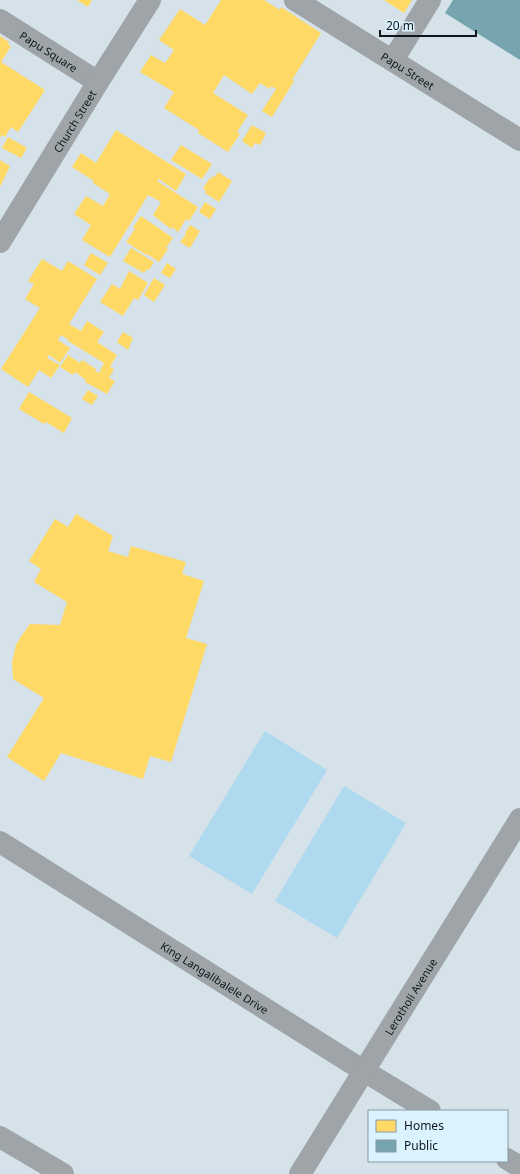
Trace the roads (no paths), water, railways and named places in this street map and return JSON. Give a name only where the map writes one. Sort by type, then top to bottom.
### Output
[{"type":"street","name":"Church Street","points":[[0,242],[150,0]]},
{"type":"street","name":"Papu Street","points":[[295,0],[520,140]]},
{"type":"street","points":[[393,60],[430,0]]},
{"type":"street","name":"Papu Square","points":[[0,20],[98,82]]},
{"type":"street","name":"Lerotholi Avenue","points":[[300,1174],[520,819]]},
{"type":"street","name":"King Langalibalele Drive","points":[[0,842],[428,1110]]},
{"type":"street","points":[[0,1137],[63,1174]]},
{"type":"street","points":[[508,1160],[520,1167]]}]
